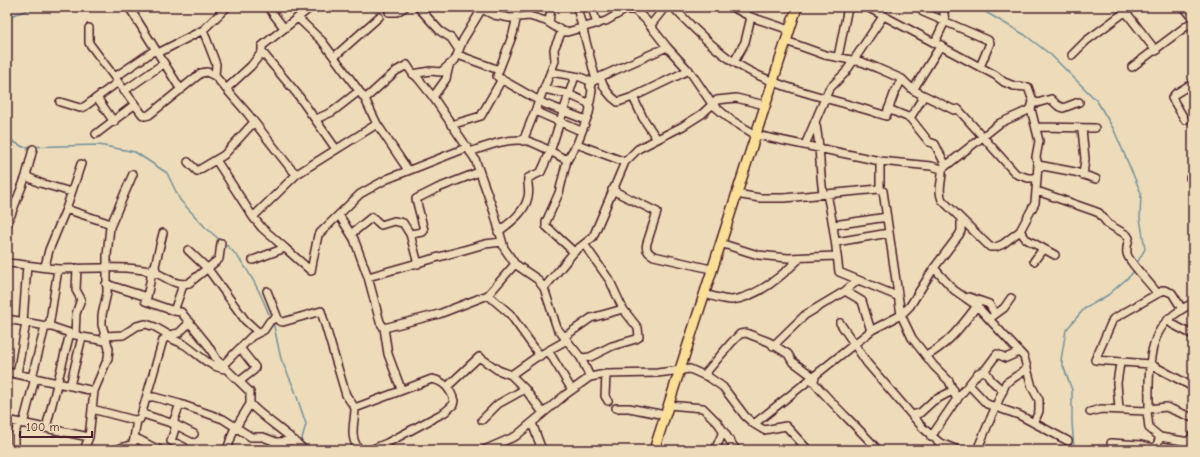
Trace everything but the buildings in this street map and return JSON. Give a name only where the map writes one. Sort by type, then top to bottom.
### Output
[{"type":"main road","points":[[654,450],[711,269],[790,30],[796,7]]},
{"type":"street","points":[[60,102],[80,108],[98,98],[117,80],[157,51],[203,30],[227,7]]},
{"type":"street","points":[[268,7],[284,28]]},
{"type":"street","points":[[226,89],[251,66],[262,52],[262,46],[310,7]]},
{"type":"street","points":[[389,12],[397,12],[405,7]]},
{"type":"street","points":[[418,7],[440,31],[451,38],[458,52],[499,70]]},
{"type":"street","points":[[549,23],[551,7]]},
{"type":"street","points":[[577,7],[596,80]]},
{"type":"street","points":[[650,26],[665,7]]},
{"type":"street","points":[[673,7],[708,42],[734,62],[773,81],[826,99],[886,116],[902,79]]},
{"type":"street","points":[[732,7],[752,17],[790,30]]},
{"type":"street","points":[[838,57],[847,12],[850,7]]},
{"type":"street","points":[[867,7],[938,44],[1004,82],[1014,86],[1028,87],[1033,100],[1032,109],[1039,141],[1036,157],[1038,165],[1037,191],[1035,203],[1020,231],[1003,244],[993,248],[961,220],[942,200],[940,195],[939,190],[943,181],[944,167],[935,144],[929,142],[910,118],[888,109]]},
{"type":"street","points":[[914,90],[938,44],[945,21],[943,7]]},
{"type":"street","points":[[1132,67],[1156,51],[1193,20],[1184,7]]},
{"type":"street","points":[[133,8],[163,64],[180,90]]},
{"type":"street","points":[[413,74],[430,71],[442,72],[449,66],[455,60],[463,40],[480,8],[494,14],[510,18],[517,16],[529,16],[549,23],[562,31],[597,24],[625,9],[630,9],[638,13],[689,70],[712,104],[732,120],[756,135],[880,161],[944,167],[1000,123],[1032,109]]},
{"type":"street","points":[[1072,55],[1086,41],[1124,10],[1156,51]]},
{"type":"street","points":[[593,11],[597,24]]},
{"type":"street","points":[[923,12],[990,43],[980,67]]},
{"type":"street","points":[[805,145],[829,89],[845,73],[884,15]]},
{"type":"street","points":[[517,16],[513,34],[497,76],[539,101],[562,112],[586,120]]},
{"type":"street","points":[[734,62],[744,42],[752,17]]},
{"type":"street","points":[[298,18],[322,40],[365,99],[377,124],[408,170]]},
{"type":"street","points":[[334,57],[379,18]]},
{"type":"street","points":[[89,28],[89,43],[134,105],[145,116],[170,100],[201,73],[207,72],[215,76],[286,163],[297,174]]},
{"type":"street","points":[[203,30],[216,64],[215,76]]},
{"type":"street","points":[[523,141],[555,61],[554,49],[562,31]]},
{"type":"street","points":[[786,41],[825,55],[838,57],[852,62],[862,62],[902,79],[921,94],[922,99],[910,118]]},
{"type":"street","points":[[574,252],[546,226],[546,222],[559,193],[567,160],[577,144],[590,108],[588,104],[590,102],[592,90],[590,86],[596,80],[667,47]]},
{"type":"street","points":[[262,52],[316,119],[336,149]]},
{"type":"street","points":[[124,91],[163,64]]},
{"type":"street","points":[[365,99],[396,71],[406,66],[408,66],[413,74],[424,85],[475,159],[494,212],[498,232],[502,242],[515,264],[537,280],[544,288],[552,318],[557,328],[581,358],[590,378]]},
{"type":"street","points":[[433,97],[446,79],[449,66]]},
{"type":"street","points":[[550,72],[596,80],[602,84],[611,98],[618,102],[633,97],[689,70]]},
{"type":"street","points":[[424,85],[430,71]]},
{"type":"street","points":[[498,232],[524,208],[529,195],[528,178],[541,172],[550,152],[575,76]]},
{"type":"street","points":[[451,125],[481,116],[502,80]]},
{"type":"street","points":[[1185,120],[1172,98],[1175,94],[1193,83]]},
{"type":"street","points":[[544,89],[568,94],[588,104]]},
{"type":"street","points":[[914,90],[954,110],[958,109],[984,136],[1016,174],[1028,178],[1037,178]]},
{"type":"street","points":[[316,119],[332,112],[358,91]]},
{"type":"street","points":[[633,97],[643,118],[657,139]]},
{"type":"street","points":[[98,98],[114,122]]},
{"type":"street","points":[[544,288],[574,252],[593,237],[624,162],[638,149],[683,126],[702,114],[712,104],[722,99],[736,98],[765,105]]},
{"type":"street","points":[[1033,100],[1037,103],[1051,99],[1063,108],[1080,102]]},
{"type":"street","points":[[96,134],[114,122],[134,105]]},
{"type":"street","points":[[535,111],[581,131]]},
{"type":"street","points":[[815,121],[820,149],[819,171],[834,225],[836,256],[839,272],[897,296]]},
{"type":"street","points":[[188,162],[197,171],[216,160],[224,155],[254,122]]},
{"type":"street","points":[[253,217],[297,174],[377,124]]},
{"type":"street","points":[[1036,127],[1082,129],[1095,128]]},
{"type":"street","points":[[1082,129],[1085,159],[1083,176]]},
{"type":"street","points":[[216,160],[253,217],[262,228],[311,271],[318,235],[360,194],[408,170],[468,150],[490,145],[523,141],[528,141],[567,160]]},
{"type":"street","points":[[577,144],[624,162]]},
{"type":"street","points":[[7,224],[26,176],[33,149]]},
{"type":"street","points":[[880,161],[880,190]]},
{"type":"street","points":[[45,266],[49,250],[66,209],[81,164]]},
{"type":"street","points":[[1038,165],[1060,169],[1096,179]]},
{"type":"street","points":[[410,234],[423,232],[424,230],[416,200],[438,188],[479,172]]},
{"type":"street","points":[[88,449],[94,391],[108,358],[109,348],[102,315],[107,293],[106,269],[111,224],[134,174]]},
{"type":"street","points":[[26,176],[40,183],[71,192]]},
{"type":"street","points":[[612,190],[657,212],[646,243],[648,253],[659,258],[711,269]]},
{"type":"street","points":[[736,194],[760,198],[883,191],[885,194],[897,296],[901,314],[912,338],[934,366],[945,375],[954,390],[957,400]]},
{"type":"street","points":[[1037,191],[1099,213],[1108,224],[1127,235],[1129,238],[1126,252],[1127,256],[1131,263],[1149,280],[1157,292]]},
{"type":"street","points":[[66,209],[111,224]]},
{"type":"street","points":[[339,215],[351,234],[368,277],[378,315],[384,328],[388,354],[401,390]]},
{"type":"street","points":[[351,234],[372,217],[381,225],[394,221],[403,224],[410,234],[418,264]]},
{"type":"street","points":[[834,225],[887,217]]},
{"type":"street","points":[[754,424],[813,379],[871,331],[901,314],[918,296],[934,268],[959,235],[961,231],[961,220]]},
{"type":"street","points":[[1020,231],[1026,239],[1055,255]]},
{"type":"street","points":[[162,233],[145,301],[181,312],[217,360],[250,392],[250,404],[235,428],[227,450]]},
{"type":"street","points":[[836,242],[889,233]]},
{"type":"street","points":[[368,277],[485,244],[502,242]]},
{"type":"street","points":[[153,268],[157,274],[173,283],[183,285],[208,269],[218,259],[222,243]]},
{"type":"street","points":[[720,243],[758,255],[788,258],[836,256]]},
{"type":"street","points":[[581,358],[590,357],[612,346],[639,337],[638,328],[623,309],[610,282],[584,244]]},
{"type":"street","points":[[253,260],[285,248]]},
{"type":"street","points":[[1034,261],[1043,249]]},
{"type":"street","points":[[188,250],[208,269],[254,333]]},
{"type":"street","points":[[788,258],[793,265]]},
{"type":"street","points":[[704,294],[731,300],[749,295],[785,273],[800,258]]},
{"type":"street","points":[[7,263],[45,266],[58,269],[153,268]]},
{"type":"street","points":[[384,328],[439,314],[488,295],[515,264]]},
{"type":"street","points":[[16,374],[25,322],[27,265]]},
{"type":"street","points":[[70,386],[76,335],[76,314],[81,299],[76,290],[77,268]]},
{"type":"street","points":[[934,268],[954,290],[989,304],[992,316]]},
{"type":"street","points":[[14,450],[14,437],[34,378],[47,327],[58,269]]},
{"type":"street","points":[[773,346],[804,315],[844,291],[858,280]]},
{"type":"street","points":[[106,284],[147,297]]},
{"type":"street","points":[[174,311],[183,285]]},
{"type":"street","points":[[1182,309],[1172,293],[1164,290],[1157,292],[1113,319],[1096,360],[1120,363],[1150,364],[1193,387]]},
{"type":"street","points":[[267,291],[279,321],[283,322],[321,311],[346,395],[355,408],[352,437],[356,446],[360,450]]},
{"type":"street","points":[[844,291],[862,301],[871,331]]},
{"type":"street","points":[[962,294],[992,316],[1024,357],[1039,400],[1039,411],[1034,423]]},
{"type":"street","points":[[488,295],[510,314],[540,356]]},
{"type":"street","points":[[992,316],[1004,308],[1011,298]]},
{"type":"street","points":[[1188,442],[1160,437],[1149,428],[1148,410],[1150,364],[1155,342],[1164,324],[1169,318],[1193,303]]},
{"type":"street","points":[[926,356],[942,348],[977,306]]},
{"type":"street","points":[[511,375],[548,352],[591,318],[623,309]]},
{"type":"street","points":[[7,319],[47,327],[76,335],[106,339],[123,335],[137,326],[146,324],[156,327],[168,336],[183,344],[211,365],[219,368],[225,367],[254,333],[264,330],[270,321],[277,317]]},
{"type":"street","points":[[1169,318],[1172,324],[1193,336]]},
{"type":"street","points":[[115,450],[133,444],[136,438],[137,420],[143,414],[163,340],[168,336],[179,333],[190,322]]},
{"type":"street","points":[[840,323],[854,345],[889,390],[931,437],[950,448],[958,450]]},
{"type":"street","points":[[704,375],[740,334],[746,333],[769,342],[773,346],[788,354],[792,361],[813,379],[826,398],[854,423],[878,450]]},
{"type":"street","points":[[46,428],[57,383],[76,335]]},
{"type":"street","points":[[240,348],[255,367],[254,370],[240,381]]},
{"type":"street","points":[[548,352],[572,390]]},
{"type":"street","points":[[931,437],[978,373],[985,370],[997,354],[1006,358],[1019,352]]},
{"type":"street","points":[[447,387],[479,357],[498,370],[511,375],[525,388],[544,413]]},
{"type":"street","points":[[1119,409],[1117,383],[1120,363]]},
{"type":"street","points":[[484,450],[499,447],[516,436],[572,390],[590,378],[606,374],[657,373],[679,369],[690,369],[704,375],[723,387],[745,416],[754,424],[764,430],[786,426],[808,450]]},
{"type":"street","points":[[977,450],[1006,383],[1027,369]]},
{"type":"street","points":[[985,370],[991,380],[1003,391]]},
{"type":"street","points":[[7,372],[94,391]]},
{"type":"street","points":[[606,374],[605,396],[608,401]]},
{"type":"street","points":[[355,408],[432,380],[441,381],[447,387],[454,401],[453,405],[445,412],[387,443],[370,450]]},
{"type":"street","points":[[969,386],[979,398],[996,408],[1003,408],[1068,441]]},
{"type":"street","points":[[482,420],[498,404],[525,388]]},
{"type":"street","points":[[912,415],[920,413],[933,401],[954,390]]},
{"type":"street","points":[[147,397],[154,397],[180,404],[223,419],[251,437],[263,437],[276,442],[295,441]]},
{"type":"street","points":[[180,404],[171,441],[184,447],[186,450]]},
{"type":"street","points":[[250,404],[264,418],[295,441],[304,450]]},
{"type":"street","points":[[668,405],[703,408],[718,423],[736,450]]},
{"type":"street","points":[[1090,412],[1101,409],[1132,411],[1166,407],[1193,418]]},
{"type":"street","points":[[616,408],[630,408],[665,415]]},
{"type":"street","points":[[92,409],[137,420]]},
{"type":"street","points":[[143,414],[174,424],[194,434]]},
{"type":"street","points":[[7,420],[89,437]]},
{"type":"street","points":[[532,423],[542,450]]},
{"type":"street","points":[[715,450],[723,432]]},
{"type":"street","points":[[1183,450],[1193,435]]},
{"type":"street","points":[[1111,443],[1124,443],[1157,449],[1160,437]]},
{"type":"street","points":[[136,438],[144,441],[150,448],[160,450]]},
{"type":"street","points":[[277,450],[282,442]]},
{"type":"waterway","points":[[7,17],[37,7]]},
{"type":"waterway","points":[[977,7],[1025,35],[1051,55],[1097,101],[1114,130],[1141,193],[1140,218],[1145,249],[1136,265]]},
{"type":"waterway","points":[[7,138],[23,147],[99,145],[135,152],[167,173],[180,200],[205,227],[221,241]]},
{"type":"waterway","points":[[224,243],[246,267],[262,297],[270,317]]},
{"type":"waterway","points":[[1074,450],[1072,390],[1061,360],[1066,330],[1084,309],[1108,295],[1131,275],[1134,270]]},
{"type":"waterway","points":[[273,322],[281,359],[294,388],[306,424],[301,442]]}]
